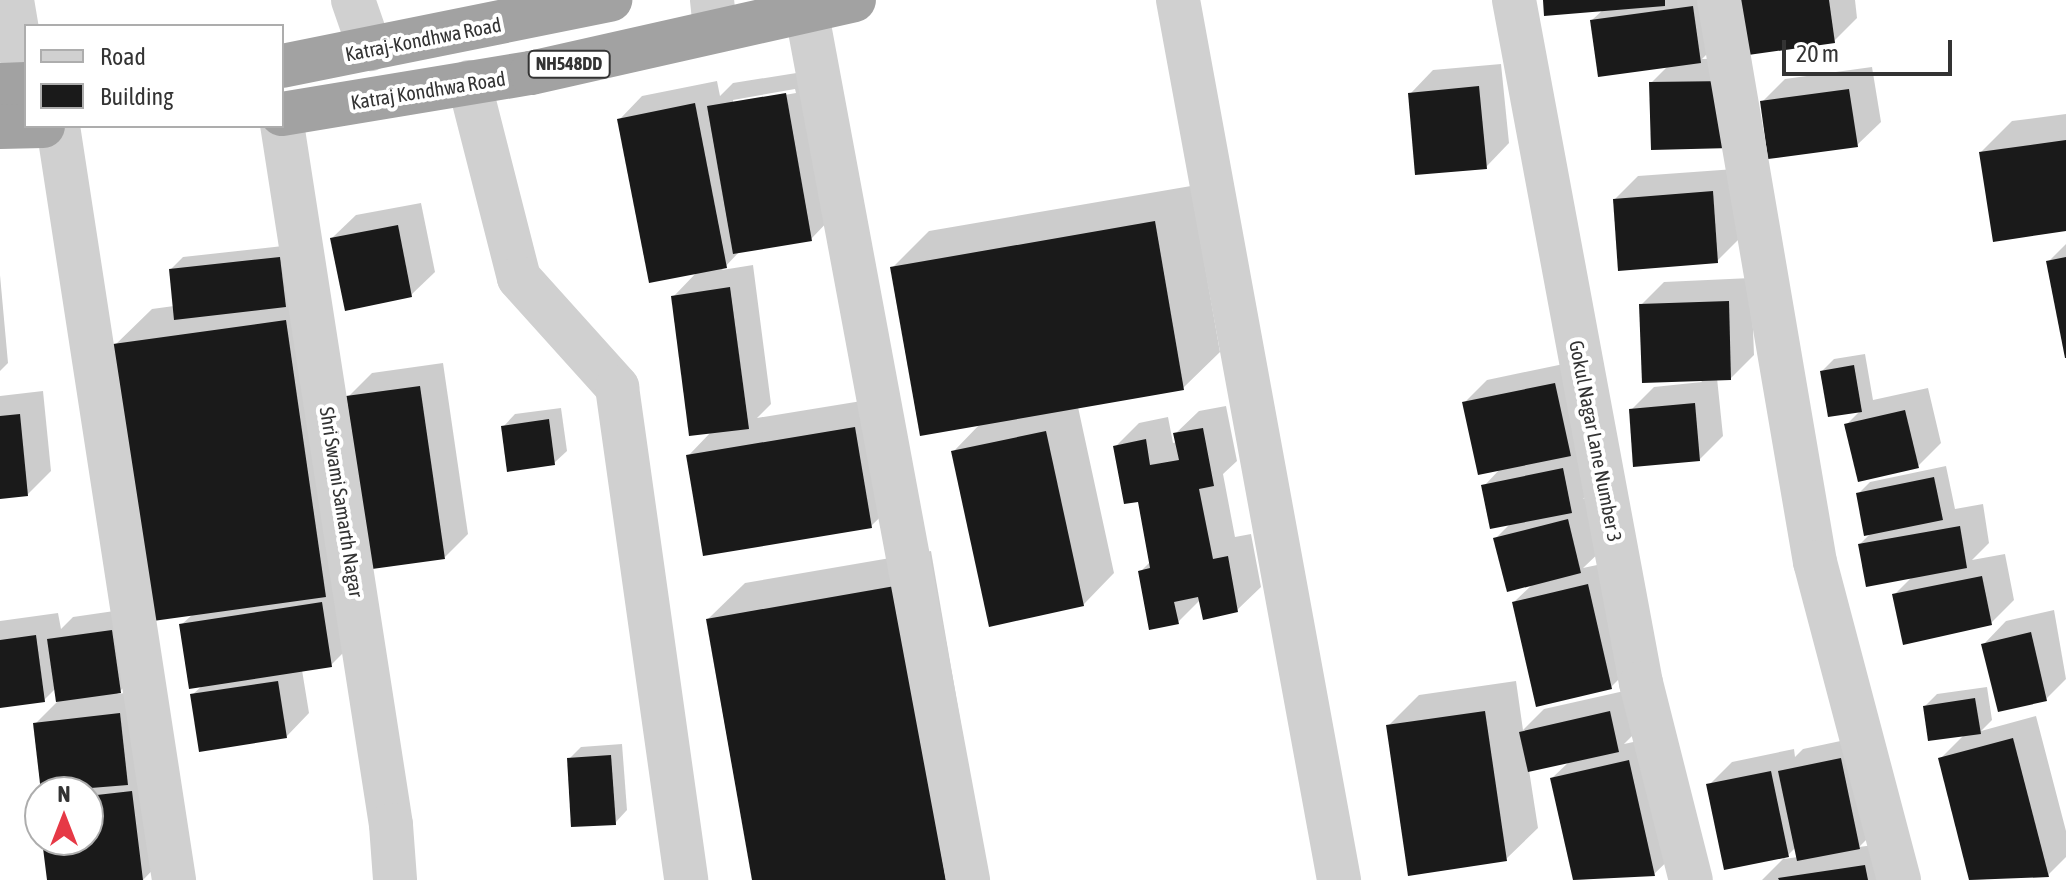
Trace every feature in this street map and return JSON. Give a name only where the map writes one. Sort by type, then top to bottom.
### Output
[{"type":"highway","name":"Katraj-Kondhwa Road","points":[[284,66],[610,0]]},
{"type":"highway","name":"Katraj Kondhwa Road","points":[[284,114],[531,73],[713,15],[806,9],[854,0]]},
{"type":"highway","points":[[0,85],[24,84]]},
{"type":"highway","points":[[0,127],[24,126]]},
{"type":"street","points":[[12,0],[24,72]]},
{"type":"street","points":[[353,0],[370,49]]},
{"type":"street","points":[[1178,0],[1339,880]]},
{"type":"street","name":"Gokul Nagar Lane Number 3","points":[[1514,0],[1641,683],[1691,880]]},
{"type":"street","points":[[1719,0],[1815,562],[1899,880]]},
{"type":"street","points":[[806,9],[968,880]]},
{"type":"street","points":[[469,82],[519,278],[617,387],[686,880]]},
{"type":"street","points":[[58,128],[174,880]]},
{"type":"street","name":"Shri Swami Samarth Nagar","points":[[283,128],[382,763],[395,880]]},
{"type":"building","points":[[1543,0],[1665,0],[1665,6],[1544,16]]},
{"type":"building","points":[[1734,0],[1829,0],[1835,43],[1741,56]]},
{"type":"building","points":[[1693,6],[1701,63],[1598,77],[1590,20]]},
{"type":"building","points":[[1729,81],[1731,148],[1651,150],[1649,82]]},
{"type":"building","points":[[1479,86],[1487,169],[1415,175],[1408,93]]},
{"type":"building","points":[[1849,89],[1858,147],[1768,159],[1760,101]]},
{"type":"building","points":[[786,93],[812,241],[733,254],[707,106]]},
{"type":"building","points":[[695,103],[727,268],[649,283],[617,119]]},
{"type":"building","points":[[2066,140],[2066,231],[1993,242],[1979,152]]},
{"type":"building","points":[[1713,191],[1718,263],[1618,271],[1613,199]]},
{"type":"building","points":[[1155,221],[1184,390],[920,436],[890,267]]},
{"type":"building","points":[[398,225],[412,297],[345,311],[330,238]]},
{"type":"building","points":[[280,257],[286,307],[174,320],[169,269]]},
{"type":"building","points":[[2066,257],[2066,358],[2065,358],[2046,261]]},
{"type":"building","points":[[730,287],[749,429],[689,436],[671,296]]},
{"type":"building","points":[[1729,301],[1731,380],[1642,383],[1639,304]]},
{"type":"building","points":[[286,320],[326,597],[153,621],[113,344]]},
{"type":"building","points":[[1854,365],[1862,412],[1828,417],[1820,371]]},
{"type":"building","points":[[1555,383],[1571,456],[1478,475],[1462,402]]},
{"type":"building","points":[[420,386],[445,559],[372,569],[346,396]]},
{"type":"building","points":[[1695,403],[1700,461],[1633,467],[1629,409]]},
{"type":"building","points":[[1905,410],[1919,468],[1858,482],[1844,424]]},
{"type":"building","points":[[20,414],[28,496],[0,499],[0,416]]},
{"type":"building","points":[[549,419],[555,465],[507,472],[501,426]]},
{"type":"building","points":[[855,427],[872,528],[703,556],[686,455]]},
{"type":"building","points":[[1203,428],[1214,486],[1199,489],[1213,559],[1228,556],[1238,612],[1203,620],[1198,597],[1174,602],[1179,624],[1149,630],[1138,571],[1150,568],[1138,502],[1124,504],[1113,446],[1146,439],[1150,465],[1179,460],[1173,433]]},
{"type":"building","points":[[1046,431],[1084,606],[989,627],[951,451]]},
{"type":"building","points":[[1563,468],[1572,513],[1490,529],[1481,485]]},
{"type":"building","points":[[1934,477],[1943,520],[1864,536],[1856,493]]},
{"type":"building","points":[[1568,519],[1581,573],[1507,592],[1493,538]]},
{"type":"building","points":[[1960,526],[1967,568],[1866,587],[1858,544]]},
{"type":"building","points":[[1982,576],[1992,625],[1903,645],[1892,594]]},
{"type":"building","points":[[1588,584],[1612,689],[1536,707],[1512,602]]},
{"type":"building","points":[[895,586],[946,880],[752,880],[706,619]]},
{"type":"building","points":[[322,602],[332,667],[189,689],[179,624]]},
{"type":"building","points":[[112,630],[121,693],[56,702],[47,639]]},
{"type":"building","points":[[2031,632],[2047,701],[1998,712],[1981,644]]},
{"type":"building","points":[[36,635],[45,702],[0,708],[0,640]]},
{"type":"building","points":[[278,681],[287,738],[199,752],[190,694]]},
{"type":"building","points":[[1975,698],[1981,734],[1928,741],[1923,706]]},
{"type":"building","points":[[1485,711],[1507,861],[1408,876],[1386,725]]},
{"type":"building","points":[[1610,711],[1619,752],[1528,772],[1519,732]]},
{"type":"building","points":[[120,713],[128,785],[104,787],[104,776],[39,776],[33,723]]},
{"type":"building","points":[[2013,738],[2049,877],[1969,880],[1938,758]]},
{"type":"building","points":[[611,755],[616,825],[571,827],[567,758]]},
{"type":"building","points":[[1841,758],[1860,849],[1797,861],[1778,771]]},
{"type":"building","points":[[1629,760],[1655,876],[1573,880],[1550,778]]},
{"type":"building","points":[[1771,771],[1789,857],[1724,870],[1706,784]]},
{"type":"building","points":[[132,791],[143,880],[47,880],[44,856],[104,856],[104,794]]},
{"type":"building","points":[[1865,865],[1868,880],[1778,878]]}]
